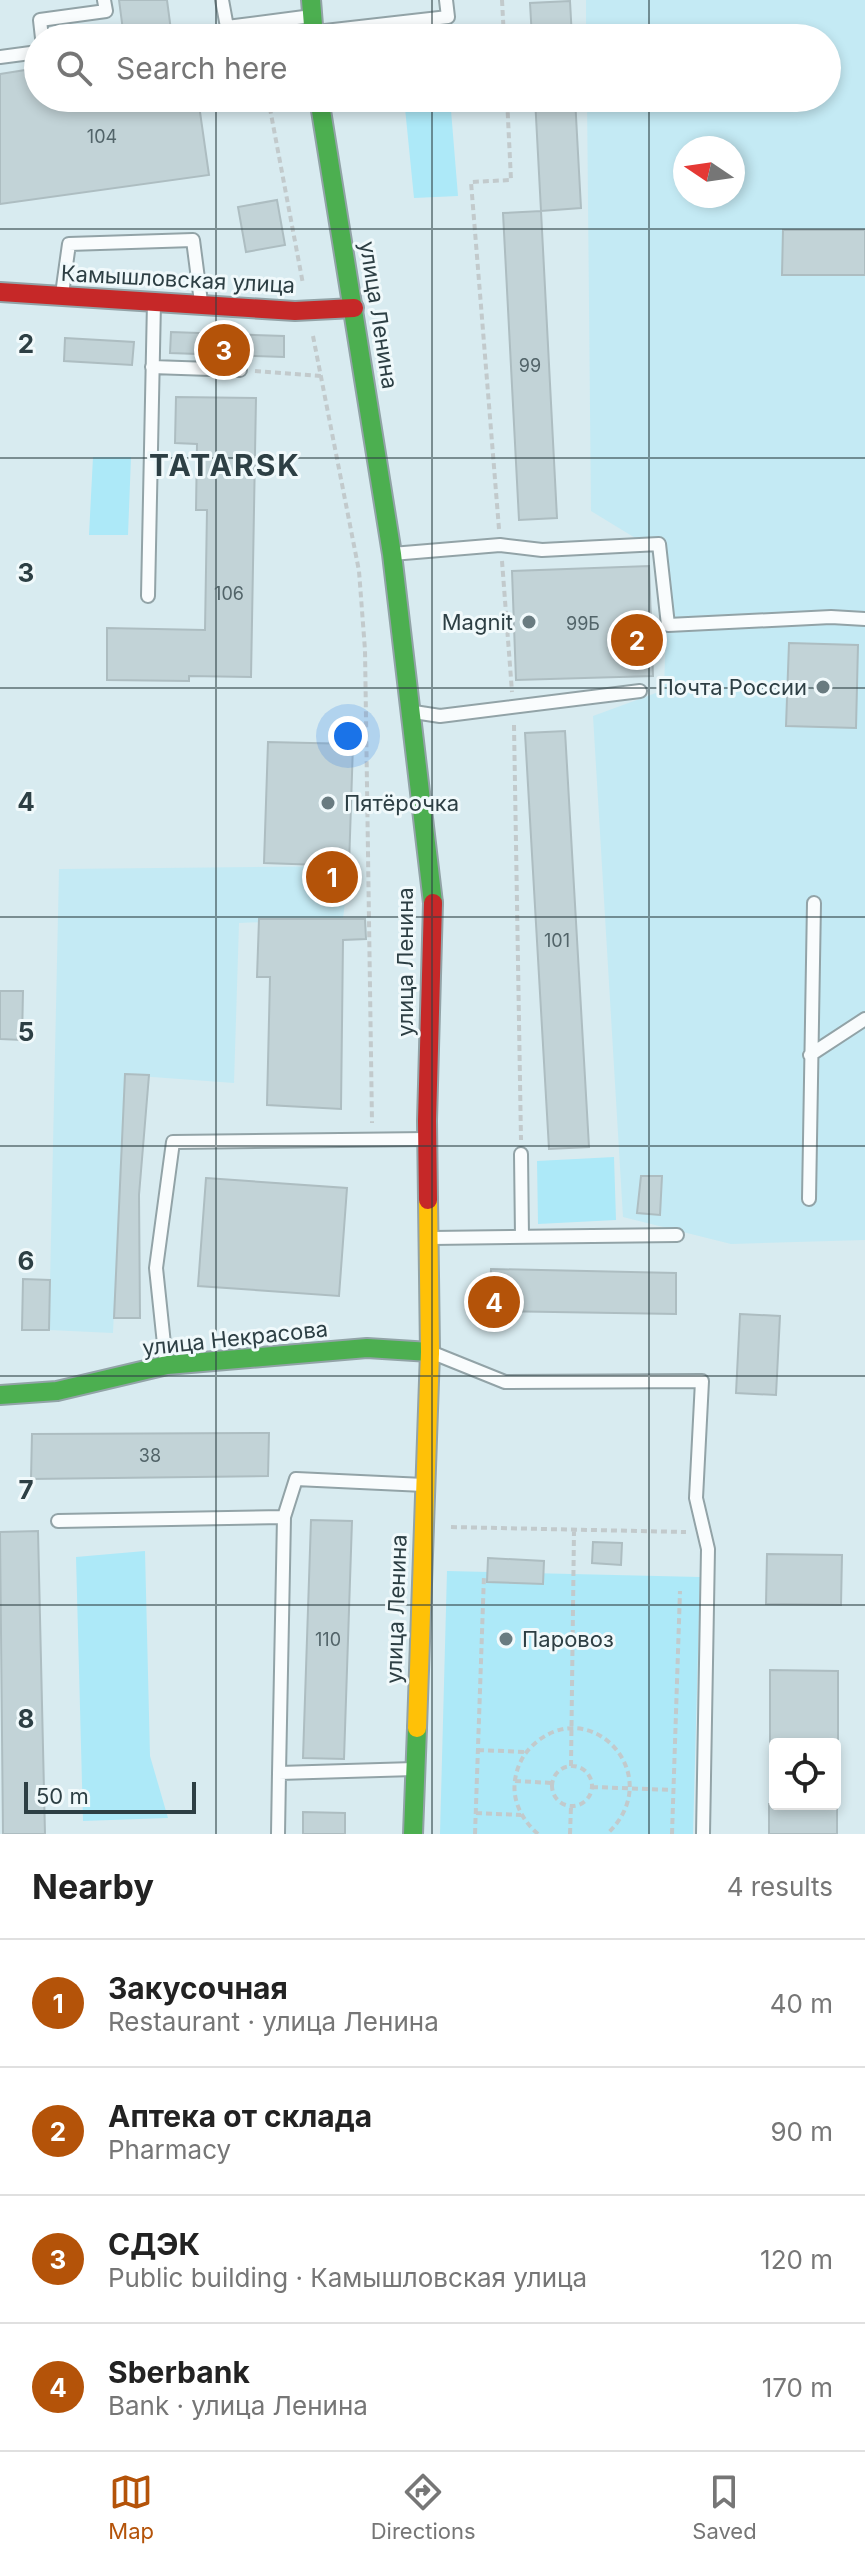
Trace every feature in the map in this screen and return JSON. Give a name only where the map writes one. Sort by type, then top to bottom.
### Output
[{"type":"main road","name":"улица Ленина","points":[[321,112],[392,554],[433,903],[427,1139],[430,1352],[413,1834]]},
{"type":"main road","name":"Камышловская улица","points":[[0,292],[308,310],[354,308]]},
{"type":"main road","name":"улица Некрасова","points":[[0,1395],[57,1391],[167,1365],[367,1348],[430,1352]]},
{"type":"lane","points":[[40,24],[40,20],[106,11],[104,0]]},
{"type":"lane","points":[[222,0],[226,24]]},
{"type":"lane","points":[[278,24],[448,17],[446,0]]},
{"type":"lane","points":[[0,57],[24,54]]},
{"type":"lane","points":[[62,296],[69,244],[193,240],[201,305]]},
{"type":"lane","points":[[148,596],[154,302]]},
{"type":"lane","points":[[152,367],[240,370]]},
{"type":"lane","points":[[392,554],[500,545],[542,550],[659,544],[668,625],[831,617],[865,619]]},
{"type":"lane","points":[[411,711],[440,716],[640,691]]},
{"type":"lane","points":[[809,1199],[814,903]]},
{"type":"lane","points":[[810,1055],[865,1019]]},
{"type":"lane","points":[[167,1365],[156,1268],[173,1142],[427,1139]]},
{"type":"lane","points":[[521,1154],[522,1237]]},
{"type":"lane","points":[[428,1238],[677,1235]]},
{"type":"lane","points":[[430,1352],[505,1382],[702,1381],[696,1498],[708,1549],[703,1834]]},
{"type":"lane","points":[[278,1834],[284,1517],[296,1479],[426,1485]]},
{"type":"lane","points":[[58,1521],[284,1517]]},
{"type":"lane","points":[[279,1773],[414,1769]]},
{"type":"path","points":[[502,0],[503,24]]},
{"type":"path","points":[[271,112],[359,571],[365,650],[373,1141]]},
{"type":"path","points":[[508,112],[511,180],[471,182],[514,709],[521,1154]]},
{"type":"path","points":[[240,370],[321,376]]},
{"type":"path","points":[[423,1527],[704,1532]]},
{"type":"path","points":[[571,1766],[574,1530]]},
{"type":"path","points":[[475,1834],[484,1575]]},
{"type":"path","points":[[672,1834],[680,1591]]},
{"type":"path","points":[[538,1834],[521,1815],[515,1799],[518,1766],[538,1740],[572,1728],[587,1730],[614,1746],[624,1758],[629,1773],[631,1788],[628,1807],[619,1823],[607,1834]]},
{"type":"path","points":[[478,1750],[526,1752]]},
{"type":"path","points":[[571,1766],[584,1769],[592,1787],[583,1803],[571,1806],[559,1801],[552,1783],[556,1773],[571,1766]]},
{"type":"path","points":[[515,1781],[552,1783]]},
{"type":"path","points":[[592,1787],[674,1790]]},
{"type":"path","points":[[570,1834],[571,1806]]},
{"type":"path","points":[[476,1813],[521,1815]]},
{"type":"shaded area","points":[[586,0],[865,0],[865,1240],[731,1244],[623,1217],[593,716],[664,690],[668,558],[591,511],[587,112],[841,112],[841,24],[586,24]]},
{"type":"shaded area","points":[[405,112],[451,112],[458,196],[414,198]]},
{"type":"shaded area","points":[[93,457],[131,457],[128,535],[89,535]]},
{"type":"shaded area","points":[[349,866],[343,919],[239,923],[234,1083],[125,1075],[113,1333],[49,1330],[59,869]]},
{"type":"shaded area","points":[[614,1157],[616,1220],[538,1224],[537,1161]]},
{"type":"shaded area","points":[[145,1551],[150,1756],[168,1818],[83,1821],[76,1557]]},
{"type":"shaded area","points":[[447,1571],[700,1577],[693,1834],[440,1834]]},
{"type":"building","points":[[119,0],[167,0],[170,24],[122,24]]},
{"type":"building","points":[[570,1],[571,24],[531,24],[530,3]]},
{"type":"building","points":[[24,70],[24,112],[200,112],[209,175],[0,204],[0,74]]},
{"type":"building","points":[[536,112],[576,112],[581,208],[541,211]]},
{"type":"building","points":[[277,200],[285,245],[246,252],[238,207]]},
{"type":"building","points":[[541,211],[557,518],[519,520],[503,213]]},
{"type":"building","points":[[783,230],[865,230],[865,275],[782,275]]},
{"type":"building","points":[[171,332],[284,336],[284,357],[170,353]]},
{"type":"building","points":[[65,338],[134,342],[132,365],[64,361]]},
{"type":"building","points":[[176,397],[256,398],[251,677],[189,676],[189,681],[107,680],[107,628],[205,630],[207,510],[196,510],[197,444],[175,443]]},
{"type":"building","points":[[649,566],[653,676],[516,680],[512,571]]},
{"type":"building","points":[[789,643],[858,645],[856,728],[786,726]]},
{"type":"building","points":[[565,731],[589,1147],[549,1149],[525,733]]},
{"type":"building","points":[[268,742],[353,744],[349,866],[264,863]]},
{"type":"building","points":[[259,919],[365,919],[366,939],[343,940],[341,1109],[267,1105],[270,977],[257,977]]},
{"type":"building","points":[[0,991],[23,991],[22,1040],[0,1039]]},
{"type":"building","points":[[125,1074],[149,1075],[139,1195],[140,1318],[114,1318]]},
{"type":"building","points":[[641,1176],[662,1176],[660,1215],[637,1213]]},
{"type":"building","points":[[206,1178],[347,1188],[339,1296],[198,1286]]},
{"type":"building","points":[[491,1269],[676,1273],[676,1314],[490,1311]]},
{"type":"building","points":[[23,1279],[50,1280],[49,1330],[22,1330]]},
{"type":"building","points":[[740,1314],[780,1316],[776,1395],[736,1393]]},
{"type":"building","points":[[269,1433],[268,1476],[31,1479],[32,1434]]},
{"type":"building","points":[[311,1520],[352,1521],[344,1759],[303,1758]]},
{"type":"building","points":[[38,1531],[45,1834],[3,1834],[0,1532]]},
{"type":"building","points":[[593,1542],[622,1543],[621,1565],[592,1563]]},
{"type":"building","points":[[767,1554],[842,1555],[841,1605],[766,1604]]},
{"type":"building","points":[[488,1558],[544,1561],[543,1584],[487,1582]]},
{"type":"building","points":[[770,1670],[838,1671],[838,1738],[770,1738]]},
{"type":"building","points":[[769,1810],[837,1810],[837,1834],[769,1834]]},
{"type":"building","points":[[303,1812],[345,1813],[345,1834],[303,1834]]},
{"type":"traffic: fast","points":[[311,0],[313,24]]},
{"type":"traffic: fast","points":[[321,112],[392,554],[433,903]]},
{"type":"traffic: fast","points":[[0,1395],[57,1391],[167,1365],[367,1348],[430,1352]]},
{"type":"traffic: fast","points":[[413,1834],[417,1728]]},
{"type":"traffic: slow","points":[[417,1728],[430,1352],[428,1200]]},
{"type":"traffic: jam","points":[[0,292],[295,311],[354,308]]},
{"type":"traffic: jam","points":[[428,1200],[433,903]]},
{"type":"place","name":"СДЭК","points":[[224,350]]},
{"type":"place","name":"Magnit","points":[[529,622]]},
{"type":"place","name":"Аптека от склада","points":[[637,640]]},
{"type":"place","name":"Почта России","points":[[823,687]]},
{"type":"place","name":"Пятёрочка","points":[[328,803]]},
{"type":"place","name":"Закусочная","points":[[332,877]]},
{"type":"place","name":"Sberbank","points":[[494,1302]]},
{"type":"place","name":"Паровоз","points":[[506,1639]]},
{"type":"district","name":"TATARSK","points":[[225,465]]}]
